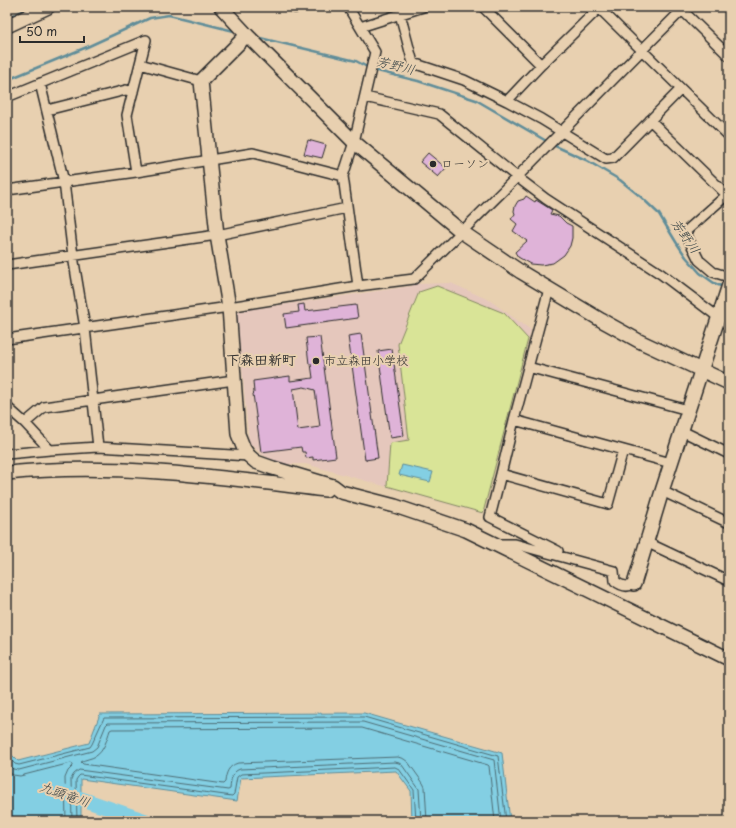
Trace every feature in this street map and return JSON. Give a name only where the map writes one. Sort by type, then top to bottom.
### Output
[{"type":"street","points":[[7,26],[48,7]]},
{"type":"street","points":[[221,7],[354,142],[462,232],[549,290],[601,320],[639,341],[729,383]]},
{"type":"street","points":[[293,7],[297,7]]},
{"type":"street","points":[[348,7],[375,52],[354,142],[343,176],[358,286]]},
{"type":"street","points":[[360,27],[423,7]]},
{"type":"street","points":[[483,7],[542,65]]},
{"type":"street","points":[[507,101],[599,7],[729,136]]},
{"type":"street","points":[[7,339],[229,308],[358,286],[414,279],[517,177],[682,8],[729,56]]},
{"type":"street","points":[[400,14],[412,63],[464,80],[507,101],[562,131],[606,159],[613,158],[681,89]]},
{"type":"street","points":[[201,81],[247,35]]},
{"type":"street","points":[[7,97],[146,40],[127,115],[136,172]]},
{"type":"street","points":[[140,64],[201,81]]},
{"type":"street","points":[[201,81],[217,235],[229,308],[238,434],[244,449],[256,462],[333,486],[341,492]]},
{"type":"street","points":[[40,83],[64,182],[73,256],[85,328],[98,447]]},
{"type":"street","points":[[46,110],[126,90],[133,92]]},
{"type":"street","points":[[365,98],[439,114],[546,200],[720,311]]},
{"type":"street","points":[[650,120],[728,194],[685,232],[699,260],[713,272],[729,277]]},
{"type":"street","points":[[7,190],[253,154],[343,176]]},
{"type":"street","points":[[7,265],[217,235],[347,208]]},
{"type":"street","points":[[496,544],[515,544],[614,571],[615,581],[620,586],[630,586],[634,584],[662,491],[729,285]]},
{"type":"street","points":[[549,290],[490,517],[576,560]]},
{"type":"street","points":[[528,367],[688,410]]},
{"type":"street","points":[[24,423],[44,407],[234,380]]},
{"type":"street","points":[[7,407],[50,450]]},
{"type":"street","points":[[514,420],[671,463]]},
{"type":"street","points":[[682,431],[729,454]]},
{"type":"street","points":[[7,454],[98,447],[249,456]]},
{"type":"street","points":[[501,474],[608,504],[623,450]]},
{"type":"street","points":[[7,473],[35,470],[128,469],[195,475],[341,492],[395,506],[466,530],[729,659]]},
{"type":"street","points":[[7,480],[35,470]]},
{"type":"street","points":[[662,491],[729,523]]},
{"type":"street","points":[[646,542],[729,581]]},
{"type":"shaded area","points":[[451,283],[489,300],[531,330],[483,514],[306,464],[282,464],[262,455],[249,442],[237,315],[239,311],[412,286],[414,284]]},
{"type":"green space","points":[[437,286],[504,313],[528,339],[483,513],[387,486],[390,443],[409,440],[398,344],[419,292]]},
{"type":"water","points":[[402,465],[433,472],[430,482],[399,475]]},
{"type":"water","points":[[364,713],[502,753],[510,821],[412,821],[411,791],[396,771],[241,778],[237,801],[81,779],[81,821],[7,821],[7,750],[18,761],[89,743],[100,714]]},
{"type":"building","points":[[308,140],[326,145],[322,158],[304,154]]},
{"type":"building","points":[[428,153],[446,168],[438,177],[420,162]]},
{"type":"building","points":[[526,196],[535,202],[536,200],[552,210],[550,214],[559,216],[566,223],[572,226],[570,246],[564,255],[553,263],[541,265],[530,264],[518,257],[515,252],[527,241],[513,231],[517,224],[511,219],[515,214],[515,206],[518,201],[524,199]]},
{"type":"building","points":[[304,304],[305,311],[356,305],[358,318],[286,328],[284,314],[299,312],[298,305]]},
{"type":"building","points":[[361,334],[378,458],[365,460],[348,336]]},
{"type":"building","points":[[320,337],[336,457],[313,460],[313,457],[306,458],[305,452],[302,452],[301,447],[261,452],[253,394],[253,381],[290,376],[290,381],[313,378],[311,364],[309,364],[306,338]],"holes":[[[304,387],[315,390],[320,427],[298,430],[293,389]]]},
{"type":"building","points":[[392,349],[404,436],[390,438],[378,351]]},
{"type":"waterway","points":[[7,18],[32,7]]},
{"type":"waterway","name":"芳野川","points":[[7,80],[87,47],[150,18],[169,15],[238,32]]},
{"type":"waterway","name":"芳野川","points":[[256,37],[356,61],[369,68]]},
{"type":"waterway","name":"芳野川","points":[[373,70],[418,81],[476,100],[548,142]]},
{"type":"waterway","name":"芳野川","points":[[553,145],[586,160],[620,180],[641,197],[659,214],[686,257],[700,273],[714,283],[725,288]]},
{"type":"waterway","name":"九頭竜川","points":[[61,792],[146,821]]},
{"type":"place","name":"ローソン","points":[[433,164]]},
{"type":"place","name":"市立森田小学校","points":[[316,361]]},
{"type":"district","name":"下森田新町","points":[[261,360]]}]
